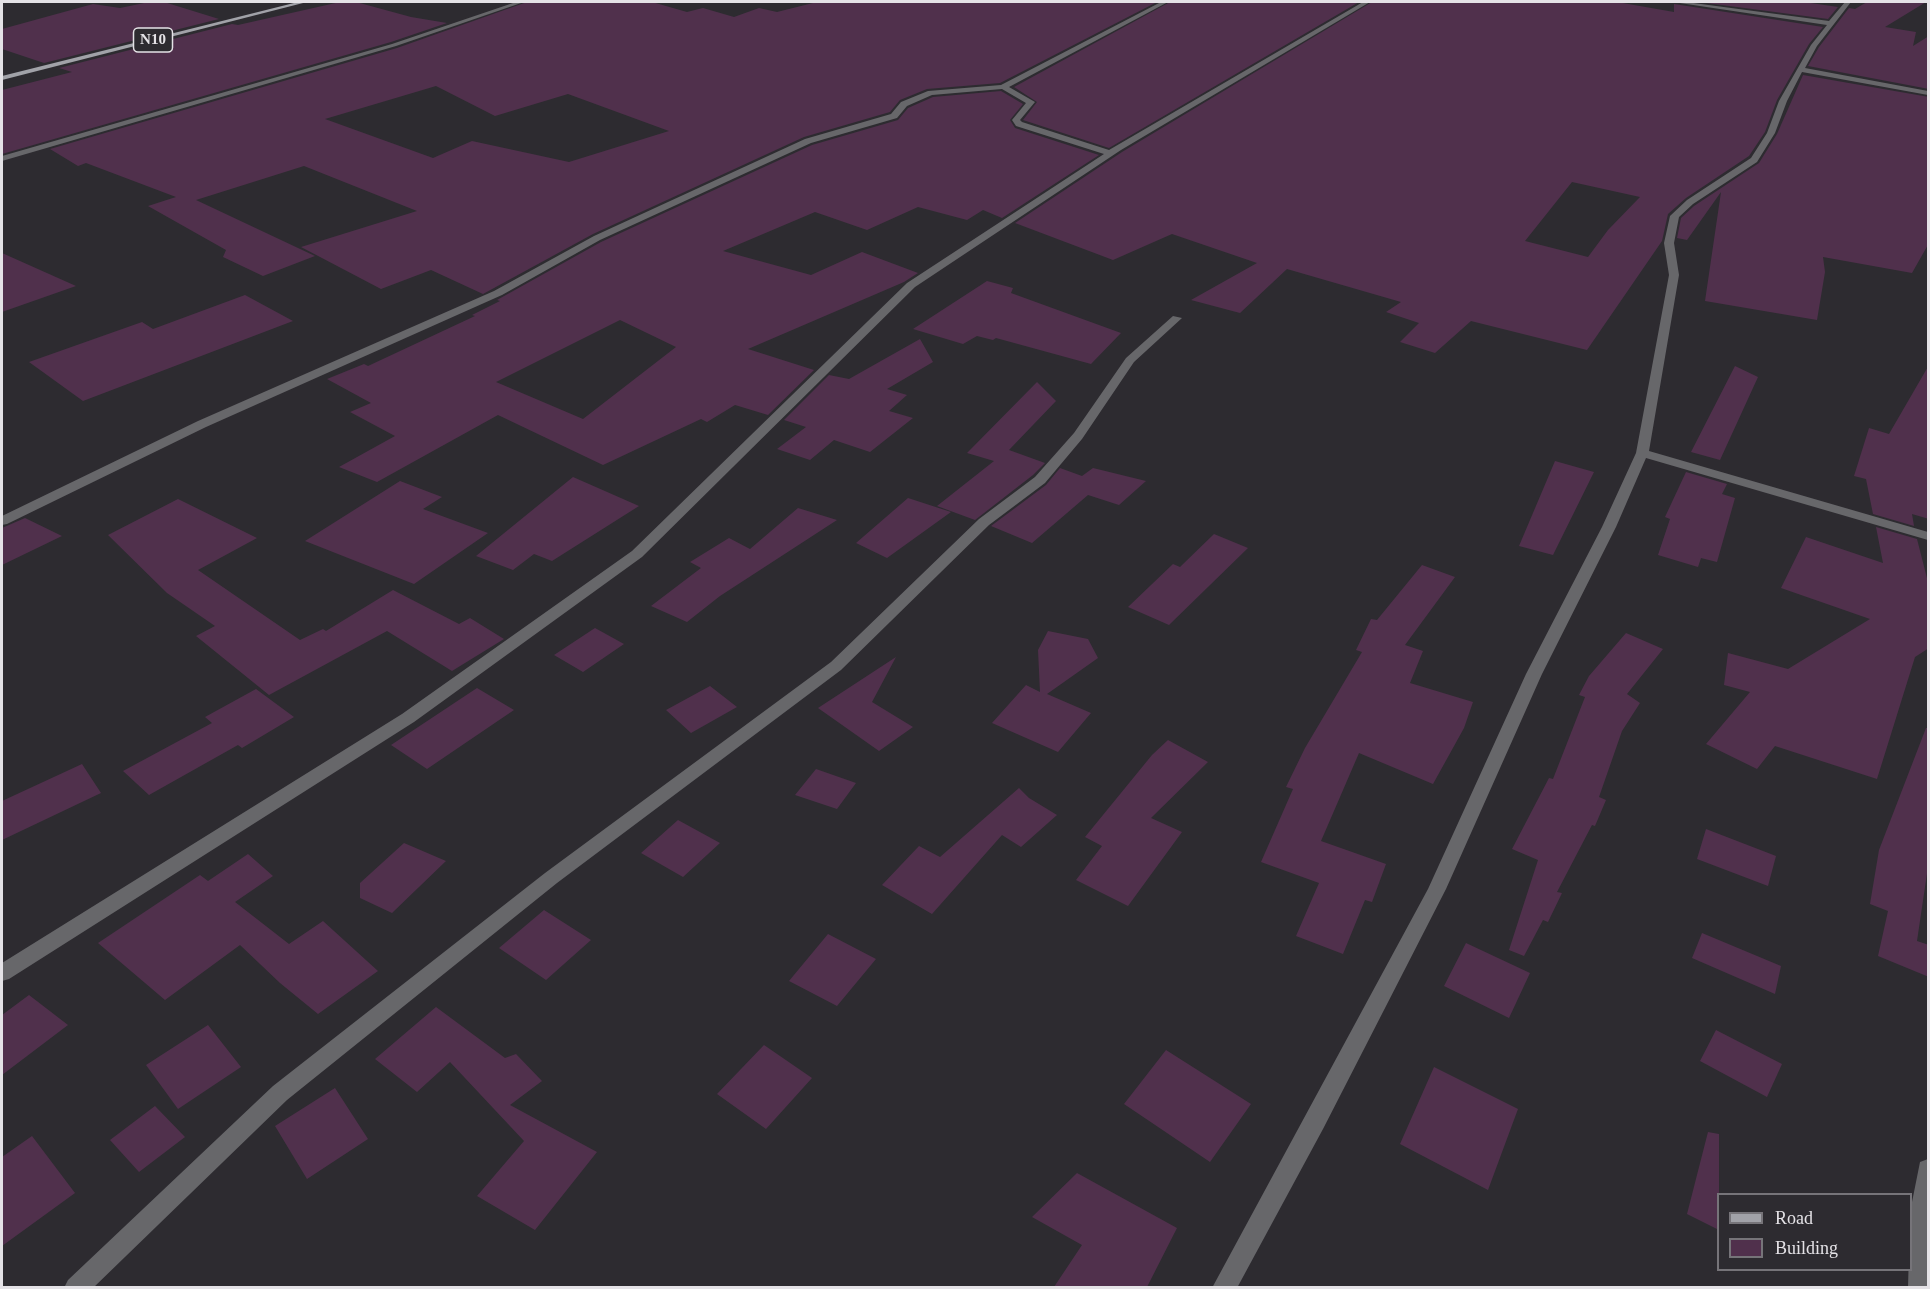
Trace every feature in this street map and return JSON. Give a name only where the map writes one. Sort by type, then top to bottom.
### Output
[{"type":"main road","name":"N10","points":[[2,78],[304,2]]},
{"type":"street","points":[[2,159],[394,45],[521,2]]},
{"type":"street","points":[[2,521],[202,424],[498,293],[597,238],[808,141],[894,116],[904,104],[931,93],[1003,87],[1165,2]]},
{"type":"street","points":[[2,973],[408,718],[637,554],[912,285],[1110,153],[1367,2]]},
{"type":"street","points":[[1676,2],[1829,23]]},
{"type":"street","points":[[1224,1287],[1315,1122],[1437,889],[1534,674],[1609,527],[1642,453],[1674,275],[1669,243],[1675,216],[1690,201],[1754,160],[1771,133],[1783,101],[1801,70],[1829,23],[1848,2]]},
{"type":"street","points":[[1801,70],[1929,93]]},
{"type":"street","points":[[1003,87],[1028,98],[1031,102],[1016,120],[1018,124],[1110,153]]},
{"type":"street","points":[[76,1287],[280,1093],[551,878],[836,666],[984,522],[1040,480],[1078,436],[1130,360],[1177,318]]},
{"type":"street","points":[[1642,453],[1929,536]]},
{"type":"street","points":[[1920,1287],[1919,1231],[1929,1169]]},
{"type":"building","points":[[149,2],[164,2],[219,19],[44,63],[2,49],[2,29],[93,4],[120,8]]},
{"type":"building","points":[[340,2],[356,2],[411,17],[447,23],[391,42],[2,154],[2,90],[72,72],[59,68],[232,24],[238,25]]},
{"type":"building","points":[[527,2],[652,2],[687,12],[703,8],[734,17],[759,8],[777,12],[817,2],[1157,2],[1000,83],[927,89],[900,100],[890,112],[804,137],[593,234],[483,294],[431,270],[381,289],[301,247],[417,211],[304,166],[196,200],[315,256],[263,276],[223,257],[226,250],[148,206],[176,197],[86,163],[78,166],[50,149],[397,48]],"holes":[[[436,86],[495,116],[568,94],[669,131],[569,162],[472,141],[433,158],[325,119]]]},
{"type":"building","points":[[1170,2],[1359,2],[1109,148],[1023,120],[1037,102],[1014,87]]},
{"type":"building","points":[[1372,2],[1617,2],[1674,12],[1674,4],[1823,27],[1809,44],[1777,100],[1765,132],[1749,156],[1686,198],[1668,214],[1662,241],[1587,350],[1471,321],[1435,353],[1400,342],[1419,323],[1386,312],[1401,302],[1287,269],[1240,313],[1191,300],[1257,263],[1172,234],[1113,260],[1015,223],[1122,152]],"holes":[[[1572,182],[1640,197],[1608,230],[1588,257],[1525,241]]]},
{"type":"building","points":[[1699,2],[1804,2],[1838,7],[1828,19]]},
{"type":"building","points":[[1867,2],[1926,2],[1885,27],[1916,32],[1913,46],[1929,36],[1929,89],[1808,66],[1819,47],[1849,8],[1855,9]]},
{"type":"building","points":[[1803,75],[1929,97],[1929,243],[1912,273],[1823,257],[1825,272],[1817,320],[1705,301],[1721,192],[1687,240],[1677,238],[1681,218],[1694,206],[1759,163],[1777,134]]},
{"type":"building","points":[[1001,91],[1023,104],[1010,120],[1015,128],[1099,155],[1002,218],[983,210],[967,220],[918,207],[867,230],[815,212],[723,251],[811,275],[862,252],[918,273],[904,282],[748,349],[814,370],[768,415],[735,405],[707,422],[701,419],[603,465],[498,415],[377,482],[339,467],[395,436],[350,412],[371,403],[327,379],[364,364],[368,366],[475,316],[472,315],[601,242],[812,145],[898,120],[908,108],[933,97]],"holes":[[[620,320],[676,347],[583,419],[496,382]]]},
{"type":"building","points":[[2,253],[76,286],[2,312]]},
{"type":"building","points":[[987,281],[1013,288],[1011,293],[1121,333],[1091,364],[996,338],[993,340],[977,336],[963,344],[913,329]]},
{"type":"building","points":[[245,295],[293,321],[83,401],[29,362],[142,322],[153,329]]},
{"type":"building","points":[[920,339],[933,362],[887,389],[907,395],[889,411],[913,418],[870,452],[834,440],[810,460],[777,449],[806,427],[784,420],[829,375],[849,379]]},
{"type":"building","points":[[1929,365],[1929,519],[1912,514],[1914,526],[1873,514],[1866,479],[1854,476],[1869,428],[1889,434]]},
{"type":"building","points":[[1735,366],[1758,377],[1720,460],[1691,452]]},
{"type":"building","points":[[1037,382],[1056,401],[1009,450],[1045,463],[975,520],[937,506],[994,461],[967,453]]},
{"type":"building","points":[[1555,461],[1594,472],[1553,555],[1519,546]]},
{"type":"building","points":[[1060,468],[1082,476],[1093,468],[1146,481],[1119,505],[1088,495],[1032,543],[991,526],[1046,485]]},
{"type":"building","points":[[1686,472],[1727,484],[1722,494],[1735,498],[1717,562],[1701,558],[1698,567],[1658,555],[1670,519],[1665,517]]},
{"type":"building","points":[[573,477],[639,506],[552,561],[534,554],[513,570],[476,556]]},
{"type":"building","points":[[400,481],[442,497],[423,509],[488,533],[414,584],[305,541]]},
{"type":"building","points":[[908,498],[951,512],[887,558],[856,543]]},
{"type":"building","points":[[178,499],[257,538],[198,570],[300,640],[323,629],[326,631],[393,590],[459,624],[470,618],[504,639],[452,671],[387,631],[269,695],[196,636],[215,626],[167,593],[108,535]]},
{"type":"building","points":[[798,508],[837,520],[720,596],[687,622],[651,606],[701,568],[690,562],[729,538],[750,549]]},
{"type":"building","points":[[25,518],[62,536],[2,565],[2,528]]},
{"type":"building","points":[[1876,527],[1917,539],[1929,586],[1929,648],[1915,657],[1877,779],[1775,746],[1757,769],[1706,744],[1750,692],[1724,685],[1728,653],[1788,669],[1870,619],[1781,588],[1806,537],[1883,563]]},
{"type":"building","points":[[1214,534],[1248,548],[1169,625],[1128,607],[1173,564],[1180,567]]},
{"type":"building","points":[[1422,565],[1455,577],[1405,645],[1423,651],[1410,683],[1473,702],[1464,728],[1433,784],[1359,753],[1321,841],[1386,864],[1372,902],[1365,900],[1343,954],[1296,936],[1319,883],[1261,862],[1293,789],[1286,787],[1305,748],[1362,652],[1356,650],[1371,619],[1377,620]]},
{"type":"building","points":[[595,628],[624,644],[583,672],[554,655]]},
{"type":"building","points":[[1048,631],[1088,639],[1098,658],[1047,694],[1091,713],[1058,752],[992,723],[1026,685],[1040,692],[1038,650]]},
{"type":"building","points":[[1626,633],[1663,649],[1627,694],[1640,703],[1622,731],[1599,797],[1606,800],[1595,826],[1592,825],[1557,892],[1562,893],[1548,922],[1543,920],[1524,956],[1509,950],[1538,860],[1512,849],[1549,778],[1553,779],[1585,697],[1579,695],[1589,676]]},
{"type":"building","points":[[896,657],[872,702],[913,727],[879,751],[818,708]]},
{"type":"building","points":[[710,686],[737,707],[691,733],[666,710]]},
{"type":"building","points":[[477,688],[514,710],[427,769],[391,745]]},
{"type":"building","points":[[256,689],[294,717],[242,748],[238,745],[149,795],[123,771],[212,723],[205,717]]},
{"type":"building","points":[[1926,728],[1929,728],[1929,860],[1917,941],[1929,945],[1929,977],[1878,956],[1888,911],[1870,904],[1879,850]]},
{"type":"building","points":[[1168,740],[1208,762],[1151,818],[1182,832],[1128,906],[1076,880],[1102,846],[1085,837],[1152,755]]},
{"type":"building","points":[[82,764],[101,793],[2,840],[2,801]]},
{"type":"building","points":[[816,769],[856,783],[837,809],[795,795]]},
{"type":"building","points":[[1019,788],[1029,798],[1057,815],[1021,847],[1002,835],[932,914],[882,885],[919,846],[940,857]]},
{"type":"building","points":[[678,820],[720,843],[683,877],[641,853]]},
{"type":"building","points":[[1706,829],[1776,856],[1768,886],[1697,859]]},
{"type":"building","points":[[404,843],[446,861],[392,913],[360,898],[360,883]]},
{"type":"building","points":[[248,854],[273,876],[235,902],[289,944],[323,921],[378,971],[318,1014],[280,983],[240,945],[165,1000],[98,943],[200,875],[208,881]]},
{"type":"building","points":[[544,910],[591,940],[546,980],[499,948]]},
{"type":"building","points":[[1702,933],[1781,966],[1775,994],[1692,958]]},
{"type":"building","points":[[828,934],[876,959],[837,1006],[789,981]]},
{"type":"building","points":[[1466,943],[1530,973],[1509,1018],[1444,986]]},
{"type":"building","points":[[29,995],[68,1025],[2,1075],[2,1015]]},
{"type":"building","points":[[436,1007],[505,1058],[516,1054],[542,1081],[510,1105],[597,1152],[535,1230],[477,1196],[524,1141],[450,1062],[417,1092],[375,1059]]},
{"type":"building","points":[[208,1025],[241,1067],[178,1109],[146,1065]]},
{"type":"building","points":[[1716,1030],[1782,1064],[1767,1097],[1700,1061]]},
{"type":"building","points":[[764,1045],[812,1078],[766,1129],[717,1094]]},
{"type":"building","points":[[1166,1050],[1251,1104],[1210,1162],[1124,1104]]},
{"type":"building","points":[[1434,1067],[1518,1109],[1488,1190],[1400,1144]]},
{"type":"building","points":[[335,1088],[368,1139],[307,1179],[275,1126]]},
{"type":"building","points":[[155,1106],[185,1137],[139,1172],[110,1140]]},
{"type":"building","points":[[1708,1132],[1719,1134],[1717,1229],[1687,1214]]},
{"type":"building","points":[[32,1136],[75,1193],[2,1246],[2,1157]]},
{"type":"building","points":[[1077,1173],[1177,1228],[1147,1287],[1054,1287],[1082,1245],[1032,1217]]}]
